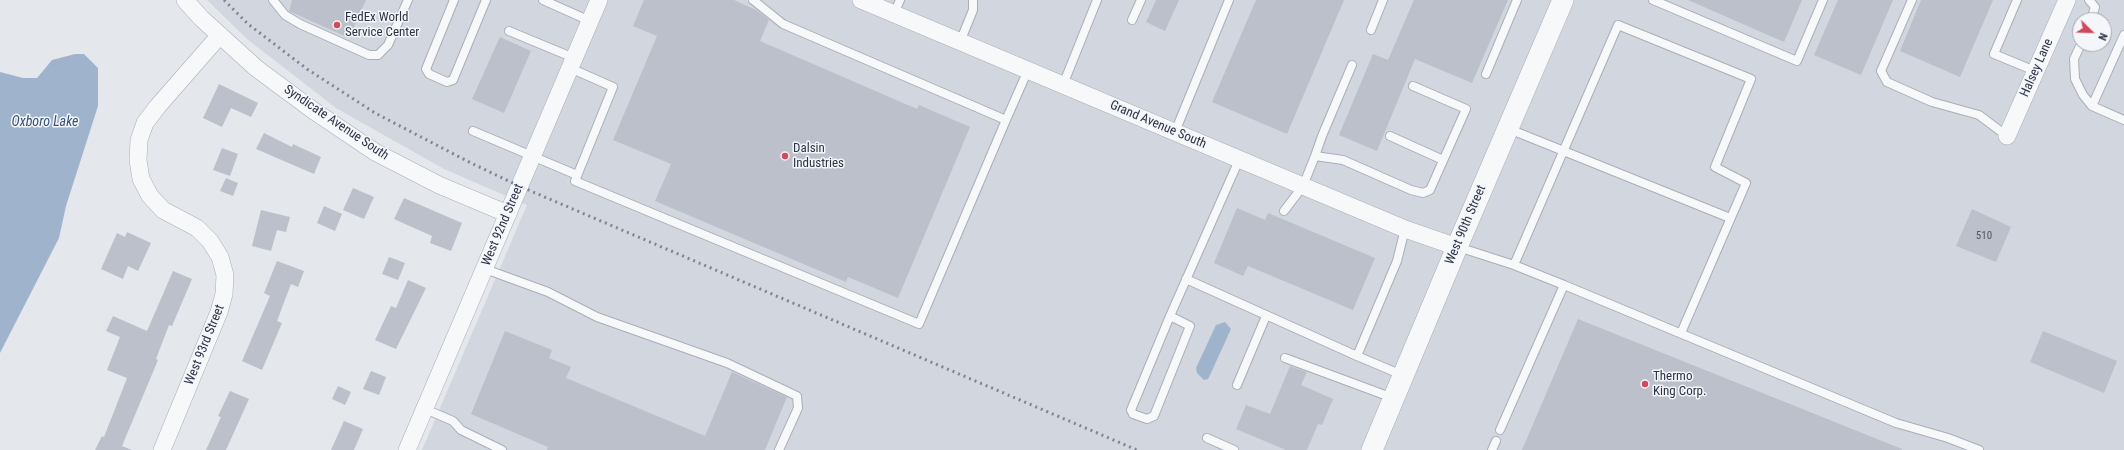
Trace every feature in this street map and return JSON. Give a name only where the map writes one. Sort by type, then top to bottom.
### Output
[{"type":"street","name":"Syndicate Avenue South","points":[[185,0],[256,68],[308,107],[375,152],[439,185],[508,214]]},
{"type":"street","name":"West 92nd Street","points":[[407,450],[599,0]]},
{"type":"street","name":"Grand Avenue South","points":[[861,0],[897,7],[960,42],[1405,229],[1457,247]]},
{"type":"street","name":"West 90th Street","points":[[1372,450],[1563,0]]},
{"type":"street","name":"Halsey Lane","points":[[2007,136],[2067,0]]},
{"type":"street","name":"West 93rd Street","points":[[162,450],[219,312],[224,294],[225,275],[220,257],[210,241],[197,228],[164,210],[150,196],[141,179],[138,160],[139,140],[146,123],[158,106],[220,35]]},
{"type":"lane","points":[[273,0],[285,15],[300,24],[369,55],[378,54],[388,45],[408,0]]},
{"type":"lane","points":[[454,0],[426,69],[429,74],[447,82],[453,80],[486,0]]},
{"type":"lane","points":[[543,0],[590,21]]},
{"type":"lane","points":[[753,0],[783,24],[1006,120]]},
{"type":"lane","points":[[960,42],[973,10],[973,0]]},
{"type":"lane","points":[[1063,85],[1097,0]]},
{"type":"lane","points":[[1132,20],[1141,0]]},
{"type":"lane","points":[[1174,132],[1229,0]]},
{"type":"lane","points":[[1370,30],[1383,0]]},
{"type":"lane","points":[[1486,74],[1517,0]]},
{"type":"lane","points":[[1653,0],[1797,61],[1823,0]]},
{"type":"lane","points":[[1912,0],[1881,71],[1886,82],[1932,102],[1979,115],[2007,136]]},
{"type":"lane","points":[[2017,0],[1994,54],[2035,71]]},
{"type":"lane","points":[[2089,0],[2095,7],[2093,12]]},
{"type":"lane","points":[[1514,265],[1562,151],[1618,25],[1751,79],[1715,167],[1746,183],[1680,333]]},
{"type":"lane","points":[[509,31],[613,86],[575,181],[919,324],[1028,70]]},
{"type":"lane","points":[[2092,106],[2124,35]]},
{"type":"lane","points":[[2077,52],[2074,59],[2075,80],[2083,95],[2092,106],[2124,120]]},
{"type":"lane","points":[[1284,211],[1303,186],[1352,65]]},
{"type":"lane","points":[[1316,156],[1344,160],[1411,190],[1423,193],[1430,190],[1466,109],[1413,86]]},
{"type":"lane","points":[[1508,128],[1730,218]]},
{"type":"lane","points":[[473,131],[577,175]]},
{"type":"lane","points":[[1390,136],[1443,160]]},
{"type":"lane","points":[[1170,316],[1190,326],[1154,416],[1147,419],[1133,414],[1131,410],[1170,316],[1186,278],[1239,160]]},
{"type":"lane","points":[[1357,356],[1397,261],[1405,229]]},
{"type":"lane","points":[[1457,247],[1514,265],[1564,285],[1896,423],[1948,438],[1979,450]]},
{"type":"lane","points":[[485,269],[548,292],[597,317],[727,363],[797,396],[798,408],[779,450]]},
{"type":"lane","points":[[1186,278],[1266,316],[1403,375]]},
{"type":"lane","points":[[1500,430],[1564,285]]},
{"type":"lane","points":[[1237,385],[1266,316]]},
{"type":"lane","points":[[1285,358],[1393,398]]},
{"type":"lane","points":[[425,410],[453,421],[461,430],[502,450]]},
{"type":"lane","points":[[1207,438],[1234,450]]},
{"type":"lane","points":[[1492,450],[1496,441]]},
{"type":"shaded area","points":[[207,0],[2124,0],[2124,450],[422,450],[527,205],[444,169],[336,108],[247,39]]},
{"type":"water","name":"Oxboro Lake","points":[[75,54],[84,54],[98,68],[98,106],[66,206],[59,238],[0,353],[0,72],[23,78],[37,78],[52,60]]},
{"type":"water","points":[[1225,322],[1231,329],[1208,379],[1204,380],[1197,373],[1196,368],[1216,325]]},
{"type":"building","name":"FedEx World Service Center","points":[[292,0],[366,0],[349,38],[289,11]]},
{"type":"building","points":[[644,0],[734,0],[756,10],[769,20],[760,41],[917,109],[919,105],[970,127],[898,298],[848,277],[846,282],[655,201],[671,164],[613,140],[657,36],[633,26]]},
{"type":"building","points":[[1156,0],[1179,0],[1165,31],[1146,22]]},
{"type":"building","points":[[1256,0],[1344,0],[1287,134],[1212,102]]},
{"type":"building","points":[[1414,0],[1508,0],[1472,83],[1415,59],[1377,151],[1339,135],[1373,54],[1388,60]]},
{"type":"building","points":[[1688,0],[1802,0],[1784,42]]},
{"type":"building","points":[[1838,0],[1893,0],[1861,75],[1814,55]]},
{"type":"building","points":[[1921,0],[1993,0],[1960,77],[1900,51]]},
{"type":"building","points":[[500,37],[531,51],[504,113],[472,99]]},
{"type":"building","points":[[219,84],[258,103],[251,117],[231,108],[222,127],[203,118]]},
{"type":"building","points":[[264,133],[292,147],[293,144],[321,157],[314,174],[256,149]]},
{"type":"building","points":[[222,148],[238,154],[230,176],[213,170]]},
{"type":"building","points":[[226,178],[238,183],[233,196],[220,191]]},
{"type":"building","points":[[353,188],[374,197],[364,219],[343,210]]},
{"type":"building","points":[[404,198],[462,223],[451,251],[430,243],[432,236],[394,219]]},
{"type":"building","points":[[324,206],[342,214],[335,231],[317,223]]},
{"type":"building","points":[[1237,208],[1265,220],[1268,213],[1375,258],[1353,310],[1248,266],[1243,276],[1214,263]]},
{"type":"building","points":[[1972,209],[2011,227],[1996,262],[1956,246]]},
{"type":"building","points":[[261,210],[290,217],[286,232],[277,230],[271,251],[252,246]]},
{"type":"building","points":[[127,232],[151,243],[138,271],[128,266],[123,279],[101,269],[117,233],[125,237]]},
{"type":"building","points":[[389,257],[405,263],[398,280],[382,274]]},
{"type":"building","points":[[277,261],[304,271],[298,287],[291,284],[277,321],[282,323],[262,370],[242,361],[270,296],[264,293]]},
{"type":"building","points":[[173,271],[192,279],[172,326],[169,325],[156,359],[158,360],[122,446],[132,450],[95,450],[102,436],[104,437],[127,378],[107,370],[120,337],[106,331],[113,316],[147,331]]},
{"type":"building","points":[[408,280],[426,288],[396,349],[375,340],[391,306],[396,308]]},
{"type":"building","name":"Thermo King Corp.","points":[[1578,319],[1902,449],[1902,450],[1522,450]]},
{"type":"building","points":[[505,331],[552,350],[549,358],[571,367],[566,378],[705,436],[732,372],[787,397],[765,450],[547,450],[548,447],[471,414]]},
{"type":"building","points":[[2043,331],[2117,361],[2104,393],[2030,362]]},
{"type":"building","points":[[1290,366],[1307,372],[1301,385],[1333,399],[1322,425],[1318,424],[1307,450],[1286,450],[1236,429],[1246,405],[1270,414]]},
{"type":"building","points":[[371,371],[386,377],[379,395],[363,389]]},
{"type":"building","points":[[338,386],[351,392],[345,405],[332,399]]},
{"type":"building","points":[[230,391],[249,399],[226,450],[206,450],[221,417],[218,416]]},
{"type":"building","points":[[344,421],[363,429],[354,450],[331,450]]},
{"type":"railway","points":[[224,0],[248,24],[307,69],[375,113],[471,163],[519,186],[1137,450]]},
{"type":"place","name":"FedEx World Service Center","points":[[337,25]]},
{"type":"place","name":"Dalsin Industries","points":[[785,156]]},
{"type":"place","name":"Thermo King Corp.","points":[[1645,384]]}]
